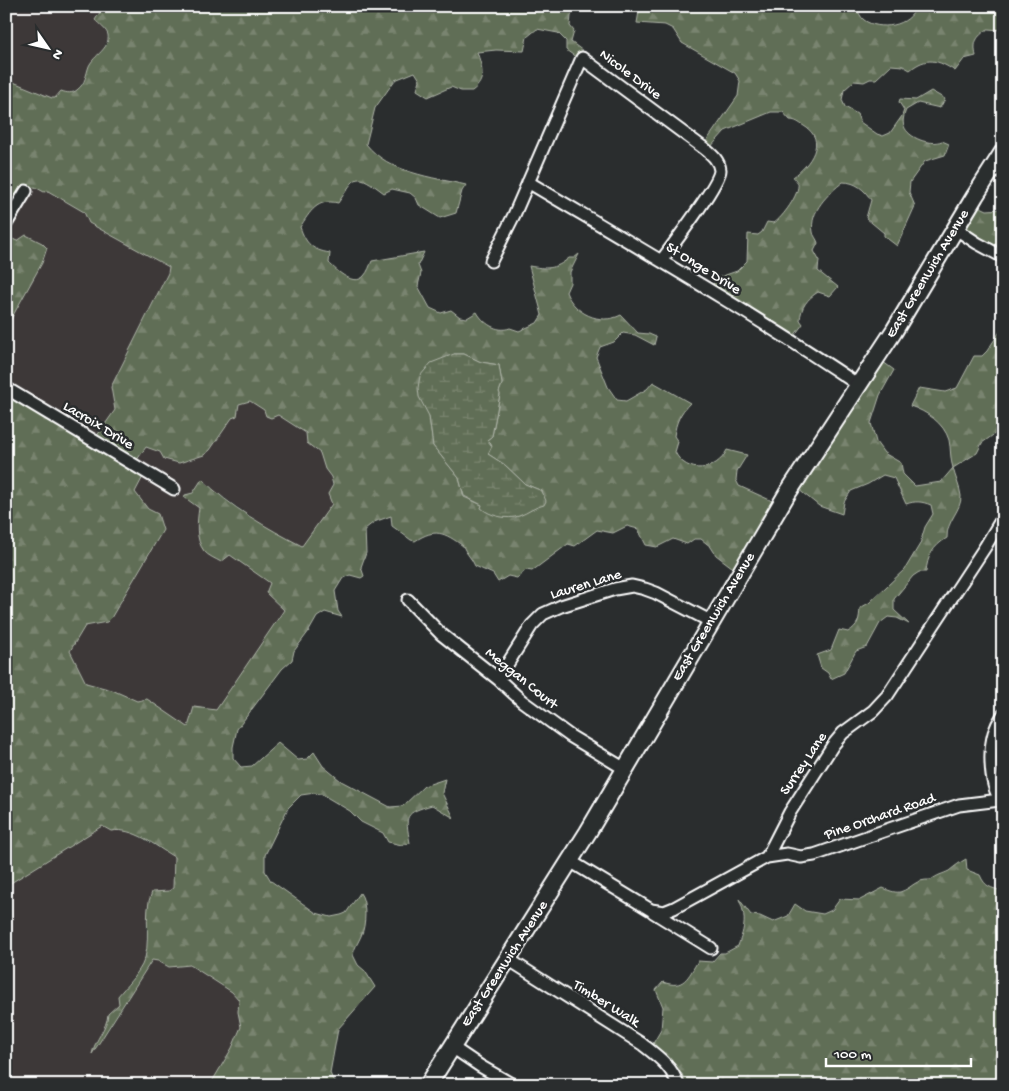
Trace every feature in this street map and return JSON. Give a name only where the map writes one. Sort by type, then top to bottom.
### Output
[{"type":"street","name":"Nicole Drive","points":[[491,261],[514,215],[582,58],[704,149],[718,162],[720,176],[661,261]]},
{"type":"street","name":"East Greenwich Avenue","points":[[428,1085],[570,861],[787,494],[860,386],[1003,152]]},
{"type":"street","name":"St Onge Drive","points":[[528,182],[803,348],[860,386]]},
{"type":"street","points":[[6,224],[26,191]]},
{"type":"street","points":[[956,229],[1003,257]]},
{"type":"street","name":"Lacroix Drive","points":[[6,388],[174,489]]},
{"type":"street","name":"Surrey Lane","points":[[767,857],[790,812],[833,745],[843,733],[873,711],[887,696],[970,571],[1003,517]]},
{"type":"street","name":"Lauren Lane","points":[[498,679],[532,625],[543,614],[561,606],[615,589],[632,586],[645,588],[710,622]]},
{"type":"street","name":"Meggan Court","points":[[408,600],[441,634],[545,719],[624,769]]},
{"type":"street","points":[[1001,801],[995,786],[991,766],[991,746],[994,732],[1003,715]]},
{"type":"street","name":"Pine Orchard Road","points":[[767,857],[787,854],[801,857],[814,855],[959,806],[1001,801]]},
{"type":"street","points":[[651,910],[664,912],[674,908],[767,857]]},
{"type":"street","points":[[570,861],[711,948]]},
{"type":"street","name":"Timber Walk","points":[[508,960],[642,1044],[662,1060],[674,1074],[678,1085]]},
{"type":"street","points":[[452,1047],[513,1085]]},
{"type":"shaded area","points":[[6,6],[104,6],[96,17],[107,33],[108,39],[103,49],[89,65],[87,76],[77,90],[52,98],[6,79]]},
{"type":"shaded area","points":[[35,187],[44,192],[48,191],[84,212],[89,223],[170,267],[111,387],[115,410],[94,440],[6,387],[6,328],[42,263],[47,248],[17,241],[6,236],[6,205],[9,206],[18,192]]},
{"type":"shaded area","points":[[250,401],[264,410],[278,415],[306,433],[307,443],[320,453],[325,469],[331,477],[332,504],[302,546],[269,529],[215,491],[202,479],[193,493],[184,497],[199,508],[197,524],[230,555],[270,583],[266,593],[284,610],[216,710],[202,707],[188,728],[171,716],[112,690],[86,683],[70,651],[85,626],[107,622],[111,618],[163,530],[158,515],[148,509],[135,492],[145,473],[134,464],[146,447],[160,452],[210,450],[232,418],[237,416],[239,404]]},
{"type":"shaded area","points":[[102,826],[111,831],[122,829],[133,833],[174,857],[173,888],[169,891],[152,892],[146,925],[147,944],[143,964],[118,996],[119,1004],[108,1014],[108,1022],[95,1043],[107,1032],[152,960],[169,967],[190,965],[232,992],[239,1000],[238,1012],[241,1027],[232,1048],[210,1085],[6,1085],[6,886]]},
{"type":"green space","points":[[104,6],[575,6],[571,16],[570,26],[574,31],[571,42],[583,51],[583,58],[580,60],[566,50],[566,41],[558,33],[537,29],[527,37],[524,51],[496,50],[477,52],[482,73],[480,82],[472,91],[461,91],[451,87],[428,97],[417,90],[420,80],[415,72],[395,80],[375,108],[366,144],[387,162],[399,168],[466,185],[462,191],[456,213],[440,218],[419,205],[416,198],[410,193],[392,189],[384,193],[367,181],[357,179],[338,203],[319,204],[307,216],[300,227],[302,233],[307,242],[314,248],[330,253],[329,263],[336,270],[346,277],[355,280],[364,276],[372,261],[424,252],[418,265],[421,273],[418,286],[430,308],[441,313],[451,310],[460,317],[467,318],[477,312],[483,320],[495,328],[510,328],[519,331],[537,323],[542,315],[529,266],[555,267],[579,254],[570,272],[570,283],[566,292],[575,306],[589,316],[596,318],[605,319],[621,315],[638,333],[656,337],[654,345],[635,335],[623,333],[614,342],[600,347],[596,357],[608,387],[617,400],[626,401],[647,389],[653,382],[690,403],[677,422],[674,436],[678,442],[675,452],[680,459],[686,464],[701,468],[716,463],[727,450],[747,455],[737,471],[736,480],[739,486],[781,505],[737,571],[716,555],[711,547],[701,539],[694,539],[687,544],[673,539],[657,547],[646,545],[638,529],[627,526],[613,533],[597,530],[575,546],[568,544],[532,571],[526,570],[517,578],[508,576],[498,582],[493,574],[475,566],[463,546],[445,535],[434,533],[415,541],[411,540],[392,526],[391,516],[374,522],[365,529],[366,553],[361,567],[364,576],[361,578],[350,575],[343,578],[335,591],[338,611],[342,617],[325,612],[317,617],[294,651],[292,660],[282,669],[237,729],[233,747],[233,758],[241,767],[252,766],[278,743],[298,760],[307,759],[314,752],[323,766],[341,781],[390,807],[403,806],[424,786],[445,779],[442,793],[454,818],[432,805],[416,810],[411,813],[407,821],[410,843],[402,845],[388,842],[383,833],[361,822],[350,811],[323,795],[315,793],[301,795],[288,808],[265,855],[265,871],[271,881],[316,913],[331,917],[346,913],[360,893],[364,902],[363,932],[353,955],[358,965],[365,971],[375,987],[338,1029],[330,1073],[333,1080],[339,1085],[210,1085],[232,1048],[241,1027],[238,1012],[239,1000],[232,992],[190,965],[169,967],[152,960],[92,1054],[106,1024],[108,1014],[119,1004],[118,996],[137,973],[145,957],[148,910],[152,892],[169,891],[173,888],[174,857],[152,843],[128,832],[111,831],[102,826],[6,886],[6,387],[94,440],[115,410],[111,387],[168,273],[169,267],[89,223],[84,212],[48,191],[44,192],[35,187],[24,190],[19,193],[9,206],[6,205],[6,79],[52,98],[55,98],[61,91],[69,93],[75,91],[82,84],[94,58],[107,44],[108,35],[106,31],[95,20]],"holes":[[[454,354],[464,354],[481,362],[499,365],[502,384],[492,436],[487,440],[491,444],[488,454],[505,465],[525,484],[542,491],[533,507],[519,516],[482,505],[464,497],[459,478],[433,446],[429,416]],[[250,401],[264,410],[266,416],[271,418],[278,415],[306,433],[307,443],[320,453],[325,469],[331,477],[333,485],[328,494],[332,504],[302,546],[249,516],[202,479],[193,493],[185,495],[184,497],[199,508],[198,536],[204,551],[221,562],[230,555],[270,583],[266,593],[284,610],[216,710],[194,707],[188,727],[147,699],[137,701],[112,690],[86,683],[70,651],[85,626],[107,622],[111,618],[163,530],[158,514],[148,509],[135,492],[145,473],[134,464],[146,447],[160,452],[164,459],[179,463],[204,455],[210,450],[232,418],[237,416],[239,404]]]},
{"type":"green space","points":[[640,6],[855,6],[864,20],[886,26],[901,23],[908,19],[916,6],[1003,6],[1002,30],[988,29],[981,35],[975,43],[976,56],[964,59],[955,71],[943,64],[932,61],[922,63],[910,70],[903,66],[891,65],[876,79],[864,82],[854,81],[844,90],[842,100],[845,107],[857,114],[860,122],[883,136],[890,133],[902,116],[904,110],[899,102],[900,99],[916,100],[931,91],[945,99],[940,108],[918,103],[906,110],[903,120],[904,126],[910,134],[920,140],[926,142],[942,141],[949,144],[945,155],[925,161],[910,182],[909,192],[915,206],[897,246],[866,218],[871,200],[856,185],[843,182],[821,203],[814,217],[813,224],[813,233],[818,243],[814,251],[819,260],[818,271],[838,287],[830,296],[818,292],[811,297],[803,307],[800,320],[803,324],[791,340],[709,290],[717,278],[737,271],[747,261],[748,234],[758,235],[762,232],[767,222],[774,223],[790,205],[798,188],[798,183],[793,177],[805,166],[814,152],[815,138],[804,126],[790,120],[783,112],[771,112],[725,131],[708,150],[703,146],[738,96],[740,81],[735,73],[682,43],[673,29],[665,25],[637,23]]},
{"type":"green space","points":[[972,203],[987,210],[1003,209],[1003,257],[958,231]]},
{"type":"green space","points":[[26,235],[42,243],[47,248],[42,263],[6,328],[6,236],[17,241]]},
{"type":"green space","points":[[1003,327],[1003,428],[982,443],[977,453],[953,468],[949,440],[943,428],[928,414],[910,406],[919,388],[945,392],[957,388],[974,356],[982,356],[987,351]]},
{"type":"green space","points":[[454,354],[464,354],[481,362],[499,365],[502,384],[492,436],[487,440],[492,446],[488,454],[505,465],[525,484],[542,491],[546,501],[544,505],[514,517],[504,517],[489,513],[481,508],[482,505],[464,496],[459,478],[433,446],[429,416],[419,397],[420,376],[431,363]]},
{"type":"green space","points":[[879,359],[894,370],[880,395],[871,423],[876,442],[884,453],[901,463],[903,474],[915,486],[941,482],[953,468],[961,501],[949,526],[947,538],[932,552],[926,572],[919,572],[913,576],[894,599],[894,610],[909,624],[897,618],[888,617],[880,623],[867,647],[856,651],[844,673],[831,679],[828,673],[821,668],[817,655],[831,650],[839,630],[848,632],[854,627],[859,619],[860,608],[869,603],[905,569],[920,544],[925,527],[933,514],[931,505],[918,502],[906,504],[894,478],[883,475],[851,491],[844,502],[842,514],[819,506],[793,485]]},
{"type":"green space","points":[[966,859],[967,870],[980,875],[989,886],[1003,891],[1003,1082],[987,1085],[736,1085],[725,1083],[722,1085],[686,1085],[682,1074],[651,1047],[661,1030],[663,1007],[656,990],[663,982],[670,984],[681,983],[688,977],[698,961],[712,962],[720,953],[725,953],[738,946],[744,922],[739,899],[751,915],[760,916],[773,922],[788,916],[795,904],[805,911],[823,914],[832,910],[840,899],[860,900],[883,888],[893,892],[900,892],[917,882],[931,880],[949,871]]}]
